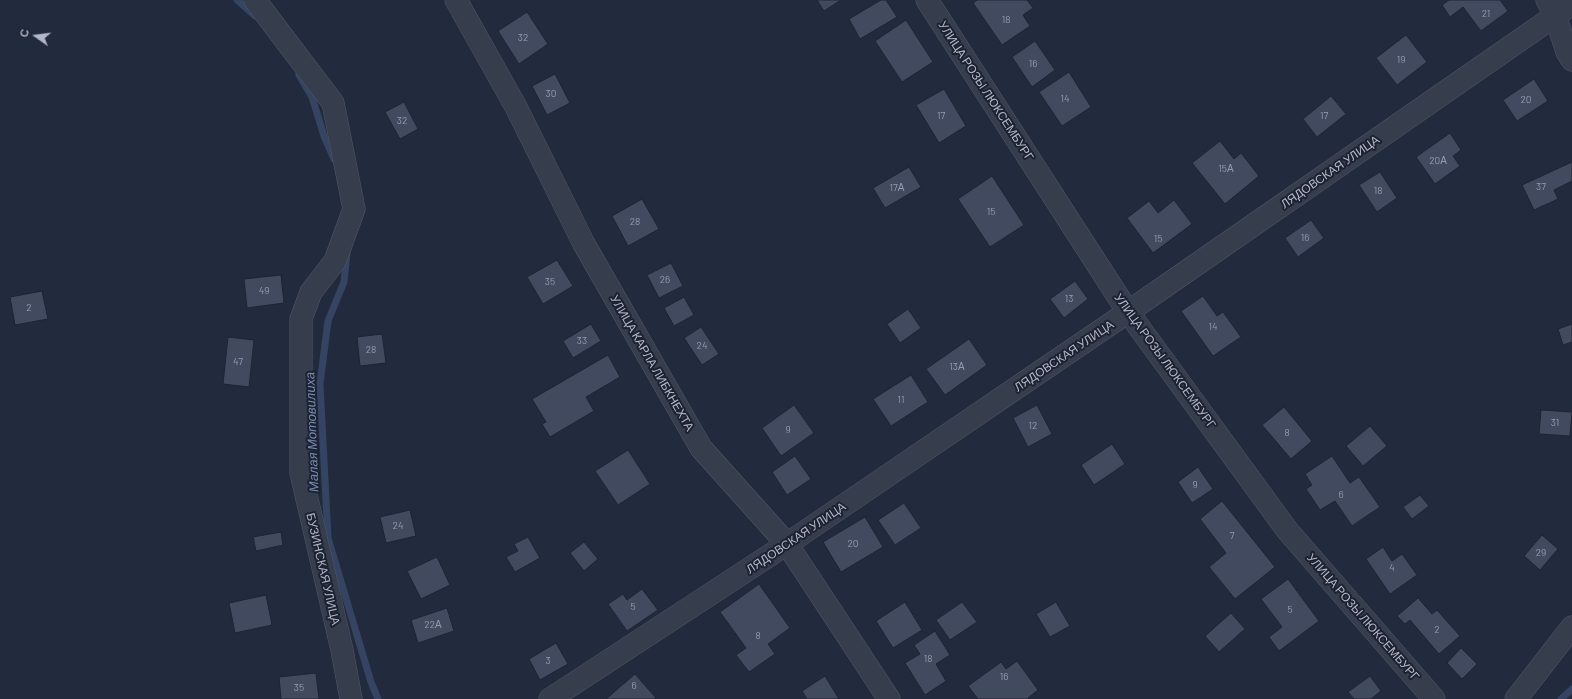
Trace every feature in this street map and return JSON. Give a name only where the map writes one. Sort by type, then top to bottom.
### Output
[{"type":"street","name":"БУЗИНСКАЯ УЛИЦА","points":[[255,0],[334,103],[354,209],[335,261],[311,292],[301,319],[301,473],[342,650],[351,699]]},
{"type":"street","name":"УЛИЦА КАРЛА ЛИБКНЕХТА","points":[[456,0],[516,107],[584,244],[701,448],[787,544],[889,699]]},
{"type":"street","name":"УЛИЦА РОЗЫ ЛЮКСЕМБУРГ","points":[[927,0],[1128,312],[1287,530],[1434,699]]},
{"type":"street","name":"ЛЯДОВСКАЯ УЛИЦА","points":[[550,699],[787,544],[1128,312],[1558,6]]},
{"type":"street","points":[[1558,6],[1567,52],[1572,60]]},
{"type":"street","points":[[1516,699],[1572,627]]},
{"type":"building","points":[[817,0],[841,0],[824,11]]},
{"type":"building","points":[[881,0],[886,0],[897,17],[860,39],[849,19]]},
{"type":"building","points":[[977,0],[1027,0],[1033,8],[1023,15],[1030,26],[1002,45],[973,3]]},
{"type":"building","points":[[1449,0],[1500,0],[1508,11],[1481,31],[1463,7],[1450,17],[1442,5]]},
{"type":"building","points":[[527,12],[548,44],[519,64],[498,31]]},
{"type":"building","points":[[906,20],[933,62],[902,82],[875,41]]},
{"type":"building","points":[[1406,35],[1427,62],[1397,85],[1376,58]]},
{"type":"building","points":[[1035,41],[1055,70],[1032,87],[1012,57]]},
{"type":"building","points":[[1069,72],[1091,107],[1062,126],[1039,92]]},
{"type":"building","points":[[555,74],[570,103],[547,115],[532,86]]},
{"type":"building","points":[[1534,79],[1548,101],[1517,121],[1503,100]]},
{"type":"building","points":[[944,89],[966,126],[939,143],[916,105]]},
{"type":"building","points":[[1331,96],[1346,114],[1317,137],[1303,119]]},
{"type":"building","points":[[404,102],[418,129],[400,139],[385,112]]},
{"type":"building","points":[[1450,133],[1461,150],[1453,156],[1460,166],[1435,184],[1416,157]]},
{"type":"building","points":[[1220,141],[1234,159],[1241,153],[1259,176],[1225,204],[1192,163]]},
{"type":"building","points":[[1572,162],[1572,181],[1554,190],[1558,199],[1534,210],[1522,185]]},
{"type":"building","points":[[909,167],[921,187],[885,208],[873,188]]},
{"type":"building","points":[[1380,172],[1397,198],[1377,212],[1359,185]]},
{"type":"building","points":[[992,176],[1024,225],[990,247],[958,199]]},
{"type":"building","points":[[642,199],[659,229],[628,246],[612,216]]},
{"type":"building","points":[[1174,200],[1192,224],[1153,253],[1127,218],[1149,201],[1158,213]]},
{"type":"building","points":[[1311,220],[1324,238],[1298,257],[1285,238]]},
{"type":"building","points":[[557,260],[573,286],[543,304],[527,277]]},
{"type":"building","points":[[671,263],[683,286],[659,298],[647,275]]},
{"type":"building","points":[[281,275],[284,303],[247,308],[244,279]]},
{"type":"building","points":[[1075,281],[1088,299],[1064,318],[1050,299]]},
{"type":"building","points":[[42,291],[48,319],[15,325],[10,297]]},
{"type":"building","points":[[1203,296],[1217,316],[1223,312],[1241,337],[1213,356],[1181,311]]},
{"type":"building","points":[[684,297],[694,315],[674,326],[664,308]]},
{"type":"building","points":[[908,309],[921,328],[900,343],[887,324]]},
{"type":"building","points":[[591,324],[601,341],[573,358],[563,341]]},
{"type":"building","points":[[1572,324],[1572,342],[1563,345],[1558,329]]},
{"type":"building","points":[[701,327],[719,354],[702,365],[684,338]]},
{"type":"building","points":[[382,334],[386,363],[360,366],[357,337]]},
{"type":"building","points":[[228,337],[254,340],[249,387],[223,384]]},
{"type":"building","points":[[969,339],[987,365],[945,395],[926,369]]},
{"type":"building","points":[[608,355],[620,377],[586,397],[594,411],[550,437],[542,424],[546,422],[532,399]]},
{"type":"building","points":[[911,375],[928,402],[891,426],[873,399]]},
{"type":"building","points":[[794,405],[814,433],[781,456],[762,428]]},
{"type":"building","points":[[1037,405],[1052,434],[1028,447],[1013,418]]},
{"type":"building","points":[[1284,407],[1312,441],[1291,459],[1262,425]]},
{"type":"building","points":[[1541,410],[1572,412],[1570,436],[1539,434]]},
{"type":"building","points":[[1370,426],[1387,446],[1363,466],[1346,446]]},
{"type":"building","points":[[1112,444],[1125,464],[1094,485],[1081,465]]},
{"type":"building","points":[[628,450],[650,484],[618,505],[595,471]]},
{"type":"building","points":[[795,456],[811,479],[787,495],[772,472]]},
{"type":"building","points":[[1332,456],[1350,483],[1359,477],[1380,507],[1352,526],[1335,501],[1320,510],[1306,489],[1312,485],[1305,474]]},
{"type":"building","points":[[1198,467],[1213,489],[1192,503],[1178,482]]},
{"type":"building","points":[[1420,495],[1429,506],[1412,519],[1403,507]]},
{"type":"building","points":[[1222,501],[1275,567],[1235,599],[1209,567],[1226,553],[1200,519]]},
{"type":"building","points":[[904,503],[921,528],[895,545],[878,520]]},
{"type":"building","points":[[410,510],[416,536],[386,543],[380,517]]},
{"type":"building","points":[[865,517],[883,547],[841,572],[823,542]]},
{"type":"building","points":[[281,532],[283,545],[256,551],[253,537]]},
{"type":"building","points":[[1542,535],[1558,549],[1540,570],[1524,556]]},
{"type":"building","points":[[528,537],[540,558],[515,572],[506,557],[518,551],[514,544]]},
{"type":"building","points":[[584,542],[598,559],[584,571],[570,553]]},
{"type":"building","points":[[1383,547],[1392,561],[1402,554],[1417,575],[1390,594],[1366,559]]},
{"type":"building","points":[[437,557],[450,585],[421,599],[407,571]]},
{"type":"building","points":[[1288,579],[1319,621],[1279,651],[1269,637],[1282,627],[1261,599]]},
{"type":"building","points":[[759,584],[790,628],[768,644],[775,654],[749,672],[736,655],[746,648],[720,612]]},
{"type":"building","points":[[642,589],[658,610],[627,631],[608,604],[623,594],[627,600]]},
{"type":"building","points":[[266,595],[272,625],[235,633],[229,603]]},
{"type":"building","points":[[1418,598],[1432,614],[1437,610],[1460,636],[1439,654],[1410,620],[1405,624],[1397,616]]},
{"type":"building","points":[[905,602],[922,630],[893,648],[876,621]]},
{"type":"building","points":[[962,602],[977,622],[950,640],[936,620]]},
{"type":"building","points":[[1056,602],[1070,626],[1050,637],[1036,614]]},
{"type":"building","points":[[447,608],[454,631],[418,643],[411,620]]},
{"type":"building","points":[[1231,613],[1245,629],[1219,652],[1205,636]]},
{"type":"building","points":[[935,631],[950,655],[936,664],[946,681],[925,695],[905,663],[920,654],[914,645]]},
{"type":"building","points":[[556,643],[568,664],[540,680],[529,659]]},
{"type":"building","points":[[1461,648],[1477,664],[1462,679],[1447,663]]},
{"type":"building","points":[[1017,661],[1038,690],[1028,698],[1029,699],[978,699],[968,686],[1001,662],[1006,669]]},
{"type":"building","points":[[316,673],[319,699],[281,699],[279,677]]},
{"type":"building","points":[[635,674],[656,698],[655,699],[606,699]]},
{"type":"building","points":[[825,676],[839,699],[807,699],[802,691]]},
{"type":"building","points":[[1370,676],[1381,691],[1371,699],[1354,699],[1348,692]]},
{"type":"waterway","name":"Малая Мотовилиха","points":[[237,0],[255,16]]},
{"type":"waterway","name":"Малая Мотовилиха","points":[[299,75],[312,97],[324,136],[334,159]]},
{"type":"waterway","name":"Малая Мотовилиха","points":[[347,252],[344,282],[328,321],[320,384],[328,538],[371,682],[378,699]]},
{"type":"waterway","points":[[1561,699],[1572,689]]}]
